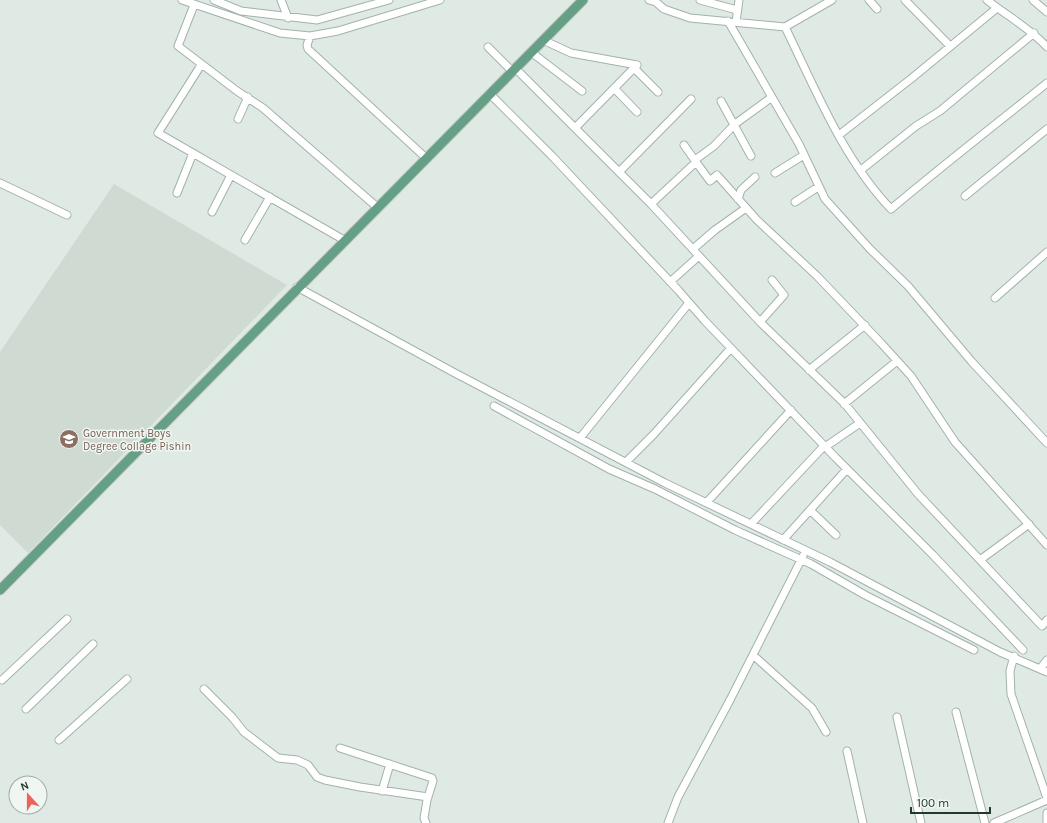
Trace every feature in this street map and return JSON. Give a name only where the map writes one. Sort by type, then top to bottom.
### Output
[{"type":"main road","points":[[0,590],[344,240],[583,0]]},
{"type":"street","points":[[182,0],[280,33],[310,36],[338,31],[440,0]]},
{"type":"street","points":[[214,0],[241,11],[288,18],[317,20],[368,3],[389,0]]},
{"type":"street","points":[[280,0],[288,18]]},
{"type":"street","points":[[648,0],[656,2],[664,9],[685,16],[728,21],[737,16]]},
{"type":"street","points":[[700,0],[737,16],[785,27],[832,0]]},
{"type":"street","points":[[737,16],[739,0]]},
{"type":"street","points":[[868,0],[877,9]]},
{"type":"street","points":[[905,0],[950,46]]},
{"type":"street","points":[[987,0],[1034,33],[1046,45]]},
{"type":"street","points":[[1033,0],[1047,12]]},
{"type":"street","points":[[194,5],[178,46],[201,65],[264,108],[377,207]]},
{"type":"street","points":[[839,135],[997,8]]},
{"type":"street","points":[[728,21],[804,155],[825,199],[839,217],[908,286],[977,367],[1047,442]]},
{"type":"street","points":[[785,27],[839,135],[878,196],[891,209],[945,163],[976,141],[1047,83]]},
{"type":"street","points":[[861,170],[916,126],[940,110],[1034,33]]},
{"type":"street","points":[[310,36],[307,45],[308,49],[426,158]]},
{"type":"street","points":[[543,40],[571,53],[637,65],[575,128]]},
{"type":"street","points":[[488,47],[575,128],[651,204],[760,322],[844,404],[918,494],[1042,626],[1047,620]]},
{"type":"street","points":[[531,52],[582,91]]},
{"type":"street","points":[[201,65],[158,133],[344,240]]},
{"type":"street","points":[[634,68],[658,92]]},
{"type":"street","points":[[614,88],[637,112]]},
{"type":"street","points":[[490,94],[552,156],[825,447],[933,555],[1023,650]]},
{"type":"street","points":[[238,119],[248,97]]},
{"type":"street","points":[[651,204],[695,161],[714,146],[735,124],[772,97]]},
{"type":"street","points":[[619,172],[691,98]]},
{"type":"street","points":[[721,101],[735,124],[751,156]]},
{"type":"street","points":[[965,196],[1047,128]]},
{"type":"street","points":[[684,145],[710,181],[717,175],[746,208],[818,276],[865,325],[911,376],[955,442],[1046,541]]},
{"type":"street","points":[[177,193],[193,153]]},
{"type":"street","points":[[775,173],[804,155]]},
{"type":"street","points":[[212,212],[231,175]]},
{"type":"street","points":[[738,199],[741,190],[755,177]]},
{"type":"street","points":[[0,183],[67,214]]},
{"type":"street","points":[[795,202],[818,187]]},
{"type":"street","points":[[245,240],[270,197]]},
{"type":"street","points":[[693,249],[714,230],[746,208]]},
{"type":"street","points":[[995,298],[1047,252]]},
{"type":"street","points":[[670,282],[699,256]]},
{"type":"street","points":[[760,322],[784,295],[772,280]]},
{"type":"street","points":[[298,287],[453,372],[626,462],[806,551],[1000,652],[1014,656],[1044,671],[1047,660]]},
{"type":"street","points":[[580,438],[689,303]]},
{"type":"street","points":[[809,370],[865,325]]},
{"type":"street","points":[[626,462],[654,434],[731,348]]},
{"type":"street","points":[[844,404],[897,361]]},
{"type":"street","points":[[494,406],[608,469],[656,489],[712,520],[801,560],[974,650]]},
{"type":"street","points":[[707,502],[791,410]]},
{"type":"street","points":[[751,524],[825,447],[860,423]]},
{"type":"street","points":[[783,540],[848,469]]},
{"type":"street","points":[[810,510],[836,535]]},
{"type":"street","points":[[980,560],[1029,524]]},
{"type":"street","points":[[668,823],[678,797],[806,551]]},
{"type":"street","points":[[2,680],[67,618]]},
{"type":"street","points":[[26,709],[93,644]]},
{"type":"street","points":[[753,655],[812,708],[826,732]]},
{"type":"street","points":[[994,823],[1047,799],[1011,694],[1010,671],[1014,656]]},
{"type":"street","points":[[59,740],[128,679]]},
{"type":"street","points":[[204,689],[234,719],[244,732],[274,756],[308,764],[318,777],[325,780],[382,791],[428,797]]},
{"type":"street","points":[[956,712],[985,823]]},
{"type":"street","points":[[897,717],[921,823]]},
{"type":"street","points":[[340,748],[432,778],[433,781],[424,818],[426,823]]},
{"type":"street","points":[[846,751],[863,823]]},
{"type":"street","points":[[382,791],[390,764]]},
{"type":"street","points":[[1047,813],[1047,823]]},
{"type":"shaded area","name":"Government Boys Degree Collage Pishin","points":[[114,184],[287,285],[28,553],[0,525],[0,352]]},
{"type":"place","name":"Government Boys Degree Collage Pishin","points":[[69,439]]}]
